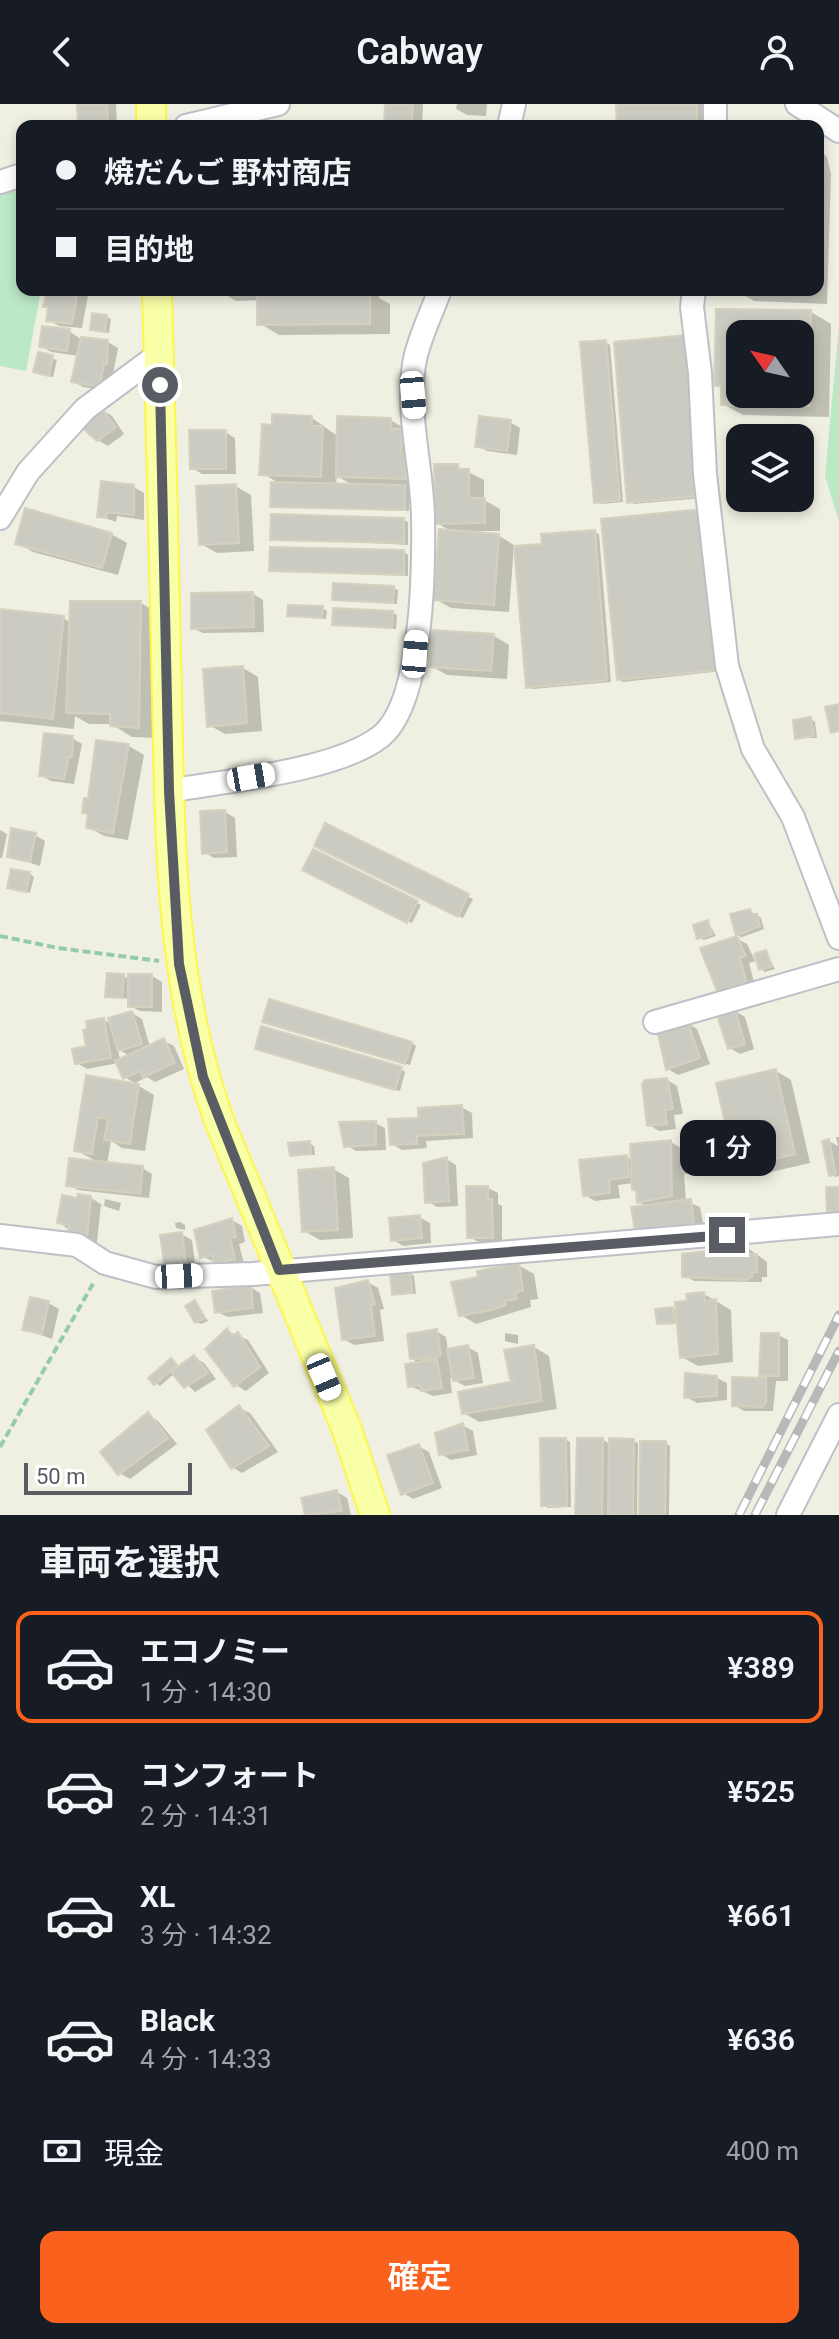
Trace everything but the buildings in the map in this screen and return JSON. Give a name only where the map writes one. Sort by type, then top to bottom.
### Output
[{"type":"main road","points":[[157,296],[169,791],[179,964],[203,1077],[279,1270],[347,1430],[375,1515]]},
{"type":"street","points":[[201,120],[228,109],[278,104]]},
{"type":"street","points":[[797,104],[822,120]]},
{"type":"street","points":[[169,791],[336,758],[379,738],[394,723],[413,677],[418,609],[423,517],[413,395],[415,359],[438,296]]},
{"type":"street","points":[[693,296],[705,474],[727,666],[753,749],[793,817],[839,938]]},
{"type":"street","points":[[0,518],[28,472],[85,409],[159,354]]},
{"type":"street","points":[[655,1022],[839,969]]},
{"type":"street","points":[[0,1236],[77,1245],[105,1263],[156,1277],[279,1270],[839,1224]]},
{"type":"street","points":[[788,1515],[839,1415]]},
{"type":"path","points":[[0,936],[58,948],[179,964]]},
{"type":"path","points":[[0,1447],[105,1263]]},
{"type":"green space","points":[[16,186],[16,296],[40,296],[26,371],[0,366],[0,190]]},
{"type":"green space","points":[[839,325],[839,522],[825,476]]},
{"type":"railway","points":[[739,1515],[839,1315]]},
{"type":"railway","points":[[755,1515],[839,1351]]},
{"type":"route","points":[[160,385],[169,791],[179,964],[203,1077],[279,1270],[727,1235]]}]
